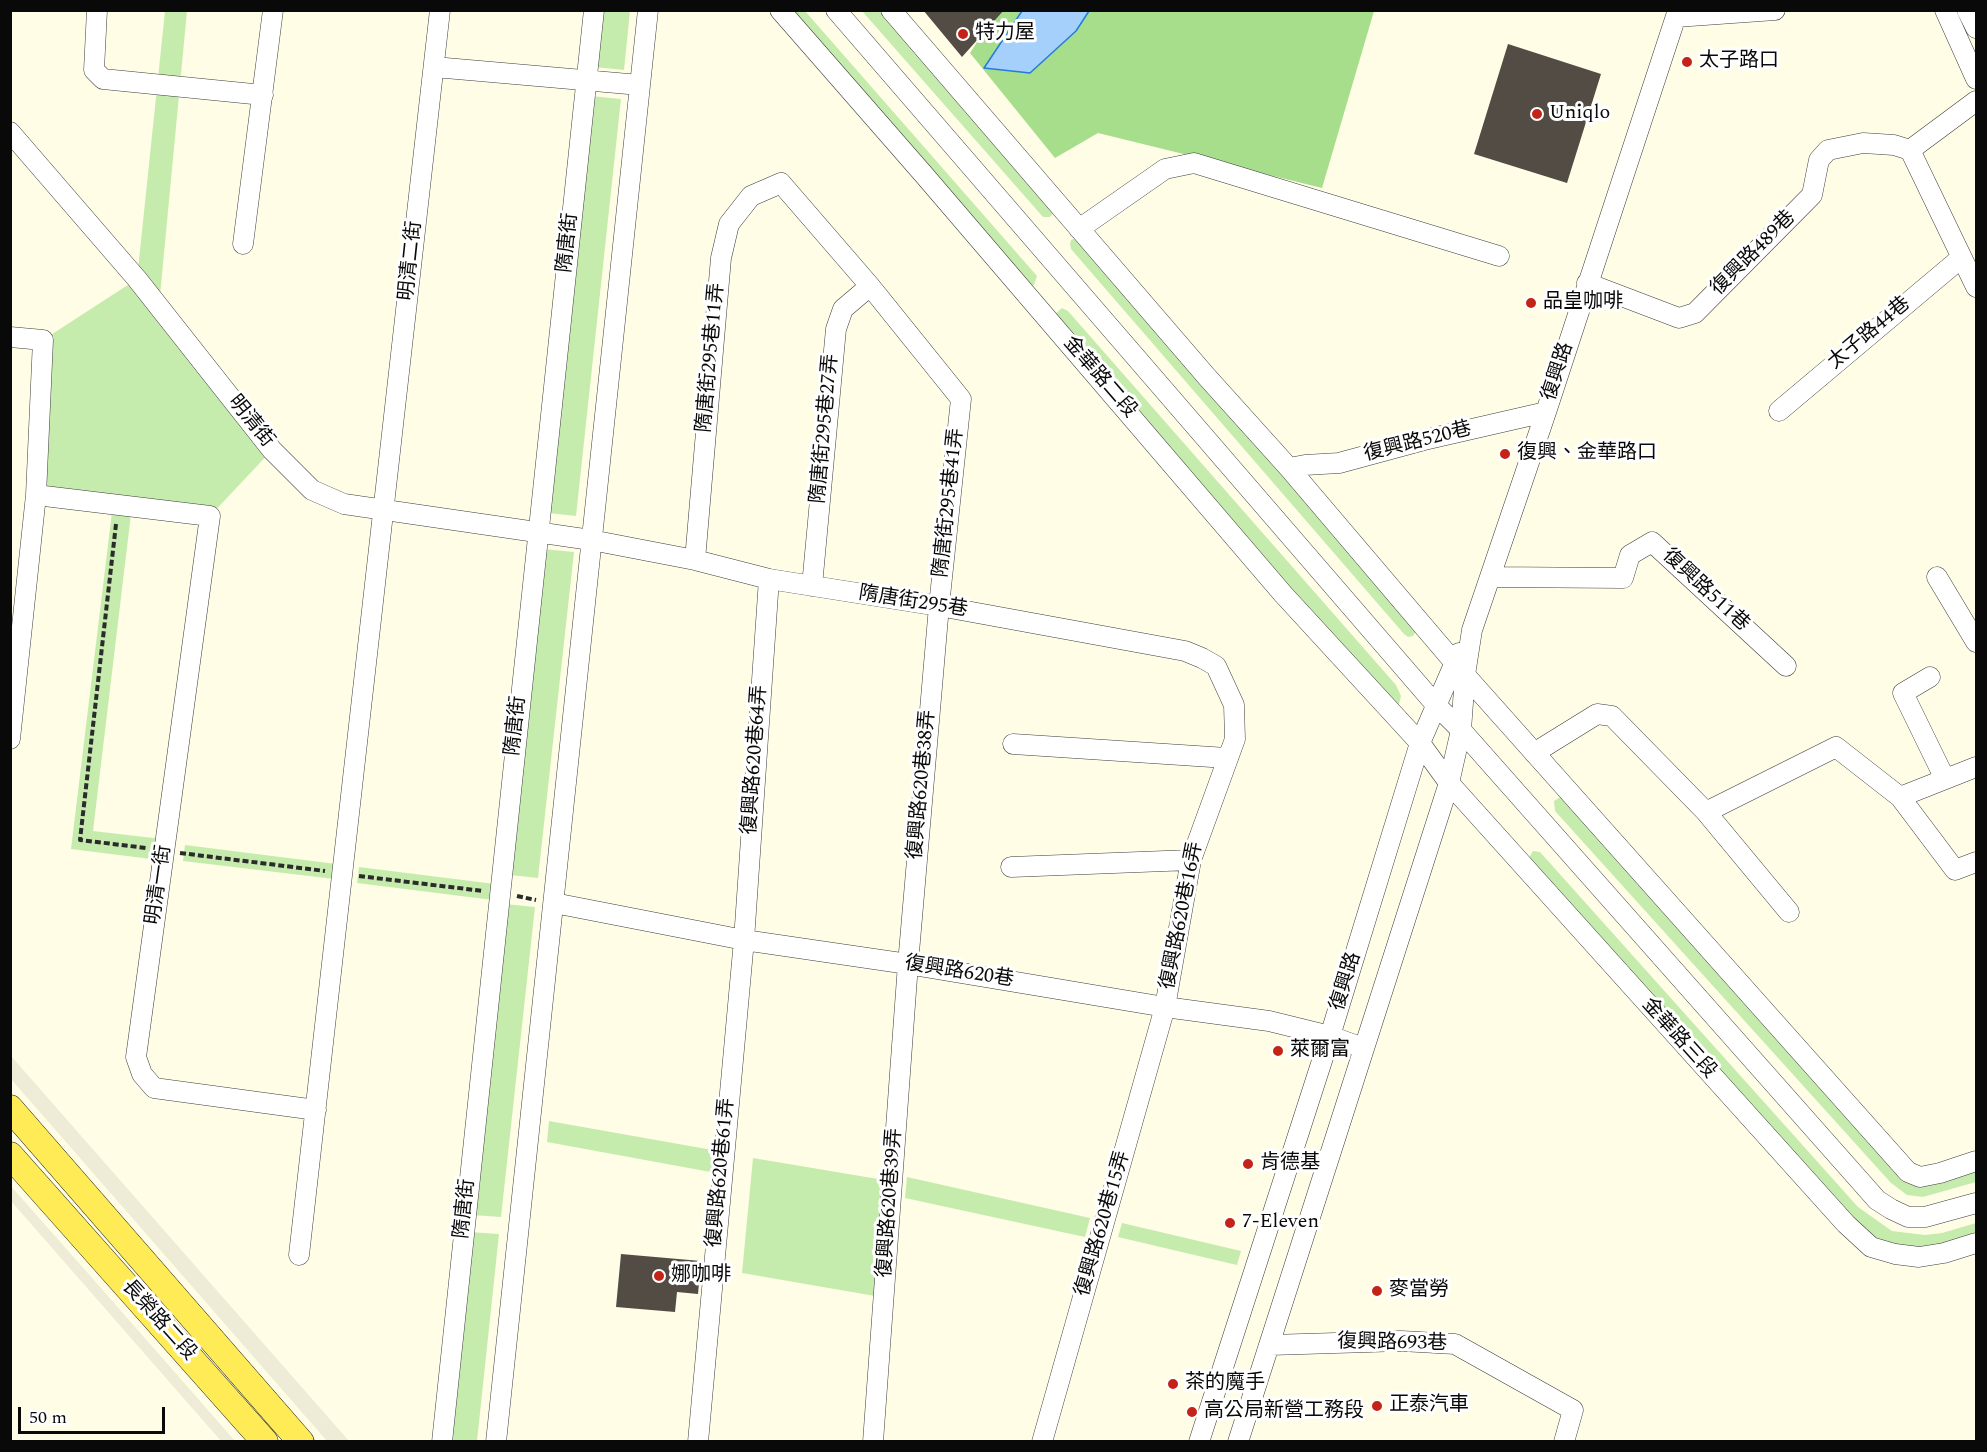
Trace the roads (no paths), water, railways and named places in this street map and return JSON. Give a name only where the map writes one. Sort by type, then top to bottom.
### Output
[{"type":"main road","name":"長榮路二段","points":[[10,1108],[301,1442]]},
{"type":"main road","name":"長榮路二段","points":[[10,1155],[265,1442]]},
{"type":"main road","points":[[72,1224],[96,1204]]},
{"type":"main road","points":[[244,1418],[263,1399]]},
{"type":"street","points":[[98,10],[94,70],[103,79],[263,95]]},
{"type":"street","points":[[243,244],[273,10]]},
{"type":"street","name":"明清二街","points":[[384,511],[440,10]]},
{"type":"street","name":"隋唐街","points":[[442,1442],[594,10]]},
{"type":"street","points":[[495,1442],[648,10]]},
{"type":"street","name":"金華路二段","points":[[780,10],[1283,594],[1420,744]]},
{"type":"street","points":[[836,10],[1436,705],[1461,730],[1877,1200],[1908,1218],[1925,1217],[1977,1203]]},
{"type":"street","points":[[891,10],[1534,753],[1908,1172],[1920,1177],[1977,1161]]},
{"type":"street","points":[[1677,14],[1775,10]]},
{"type":"street","points":[[1944,10],[1977,79]]},
{"type":"street","points":[[1967,10],[1977,28]]},
{"type":"street","name":"復興路","points":[[1199,1442],[1330,1036],[1420,744],[1436,705],[1460,668],[1677,14]]},
{"type":"street","points":[[434,68],[640,85]]},
{"type":"street","points":[[1977,101],[1902,147],[1977,287]]},
{"type":"street","name":"明清街","points":[[10,132],[137,279],[272,450],[312,490],[344,504],[591,540]]},
{"type":"street","name":"復興路489巷","points":[[1587,283],[1679,318],[1695,313],[1812,195],[1819,160],[1828,150],[1863,143],[1902,147]]},
{"type":"street","points":[[1079,229],[1165,169],[1194,163],[1499,256]]},
{"type":"street","name":"隋唐街295巷11弄","points":[[695,560],[721,258],[729,224],[751,196],[781,183],[870,286]]},
{"type":"street","name":"太子路44巷","points":[[1779,411],[1961,258]]},
{"type":"street","name":"隋唐街295巷41弄","points":[[870,286],[961,399],[939,606]]},
{"type":"street","name":"隋唐街295巷27弄","points":[[812,586],[836,329],[843,309],[870,286]]},
{"type":"street","points":[[10,337],[43,340],[36,495],[11,737]]},
{"type":"street","name":"復興路520巷","points":[[1289,468],[1339,463],[1424,440],[1546,412]]},
{"type":"street","name":"明清一街","points":[[36,495],[210,516],[136,1057],[142,1074],[154,1088],[316,1110]]},
{"type":"street","points":[[299,1255],[384,511]]},
{"type":"street","name":"隋唐街295巷","points":[[591,540],[695,560],[769,579],[939,606],[1185,651],[1216,666],[1224,682]]},
{"type":"street","name":"復興路511巷","points":[[1490,577],[1623,578],[1629,555],[1653,542],[1786,666]]},
{"type":"street","points":[[1937,577],[1977,642]]},
{"type":"street","name":"復興路620巷64弄","points":[[744,940],[769,579]]},
{"type":"street","name":"復興路620巷38弄","points":[[908,964],[939,606]]},
{"type":"street","name":"復興路","points":[[1238,1442],[1449,783],[1461,730],[1460,668]]},
{"type":"street","points":[[1930,677],[1903,693],[1945,779]]},
{"type":"street","name":"復興路620巷16弄","points":[[1165,1007],[1191,860],[1235,739],[1234,705],[1224,682]]},
{"type":"street","points":[[1534,753],[1597,714],[1612,716],[1706,812],[1789,912]]},
{"type":"street","points":[[1013,744],[1227,758]]},
{"type":"street","name":"金華路三段","points":[[1420,744],[1449,783],[1830,1207],[1871,1247],[1895,1254],[1919,1257],[1944,1253],[1977,1243]]},
{"type":"street","points":[[1706,812],[1836,747],[1900,797],[1955,870],[1977,862]]},
{"type":"street","points":[[1900,797],[1977,767]]},
{"type":"street","points":[[1011,867],[1191,860]]},
{"type":"street","name":"復興路620巷","points":[[554,903],[744,940],[908,964],[1165,1007],[1269,1021],[1330,1036],[1363,1048]]},
{"type":"street","name":"復興路620巷61弄","points":[[698,1442],[744,940]]},
{"type":"street","name":"復興路620巷39弄","points":[[873,1442],[908,964]]},
{"type":"street","name":"復興路620巷15弄","points":[[1042,1442],[1165,1007]]},
{"type":"street","name":"復興路693巷","points":[[1270,1345],[1401,1341],[1455,1344],[1573,1410],[1564,1442]]},
{"type":"water","points":[[1022,11],[1089,11],[1076,31],[1030,73],[984,68]]},
{"type":"place","name":"特力屋","points":[[963,34]]},
{"type":"place","name":"太子路口","points":[[1687,62]]},
{"type":"place","name":"Uniqlo","points":[[1537,114]]},
{"type":"place","name":"品皇咖啡","points":[[1531,303]]},
{"type":"place","name":"復興、金華路口","points":[[1505,454]]},
{"type":"place","name":"萊爾富","points":[[1278,1051]]},
{"type":"place","name":"肯德基","points":[[1248,1164]]},
{"type":"place","name":"7-Eleven","points":[[1230,1223]]},
{"type":"place","name":"娜咖啡","points":[[659,1276]]},
{"type":"place","name":"麥當勞","points":[[1377,1291]]},
{"type":"place","name":"茶的魔手","points":[[1173,1384]]},
{"type":"place","name":"正泰汽車","points":[[1377,1406]]},
{"type":"place","name":"高公局新營工務段","points":[[1192,1412]]}]
